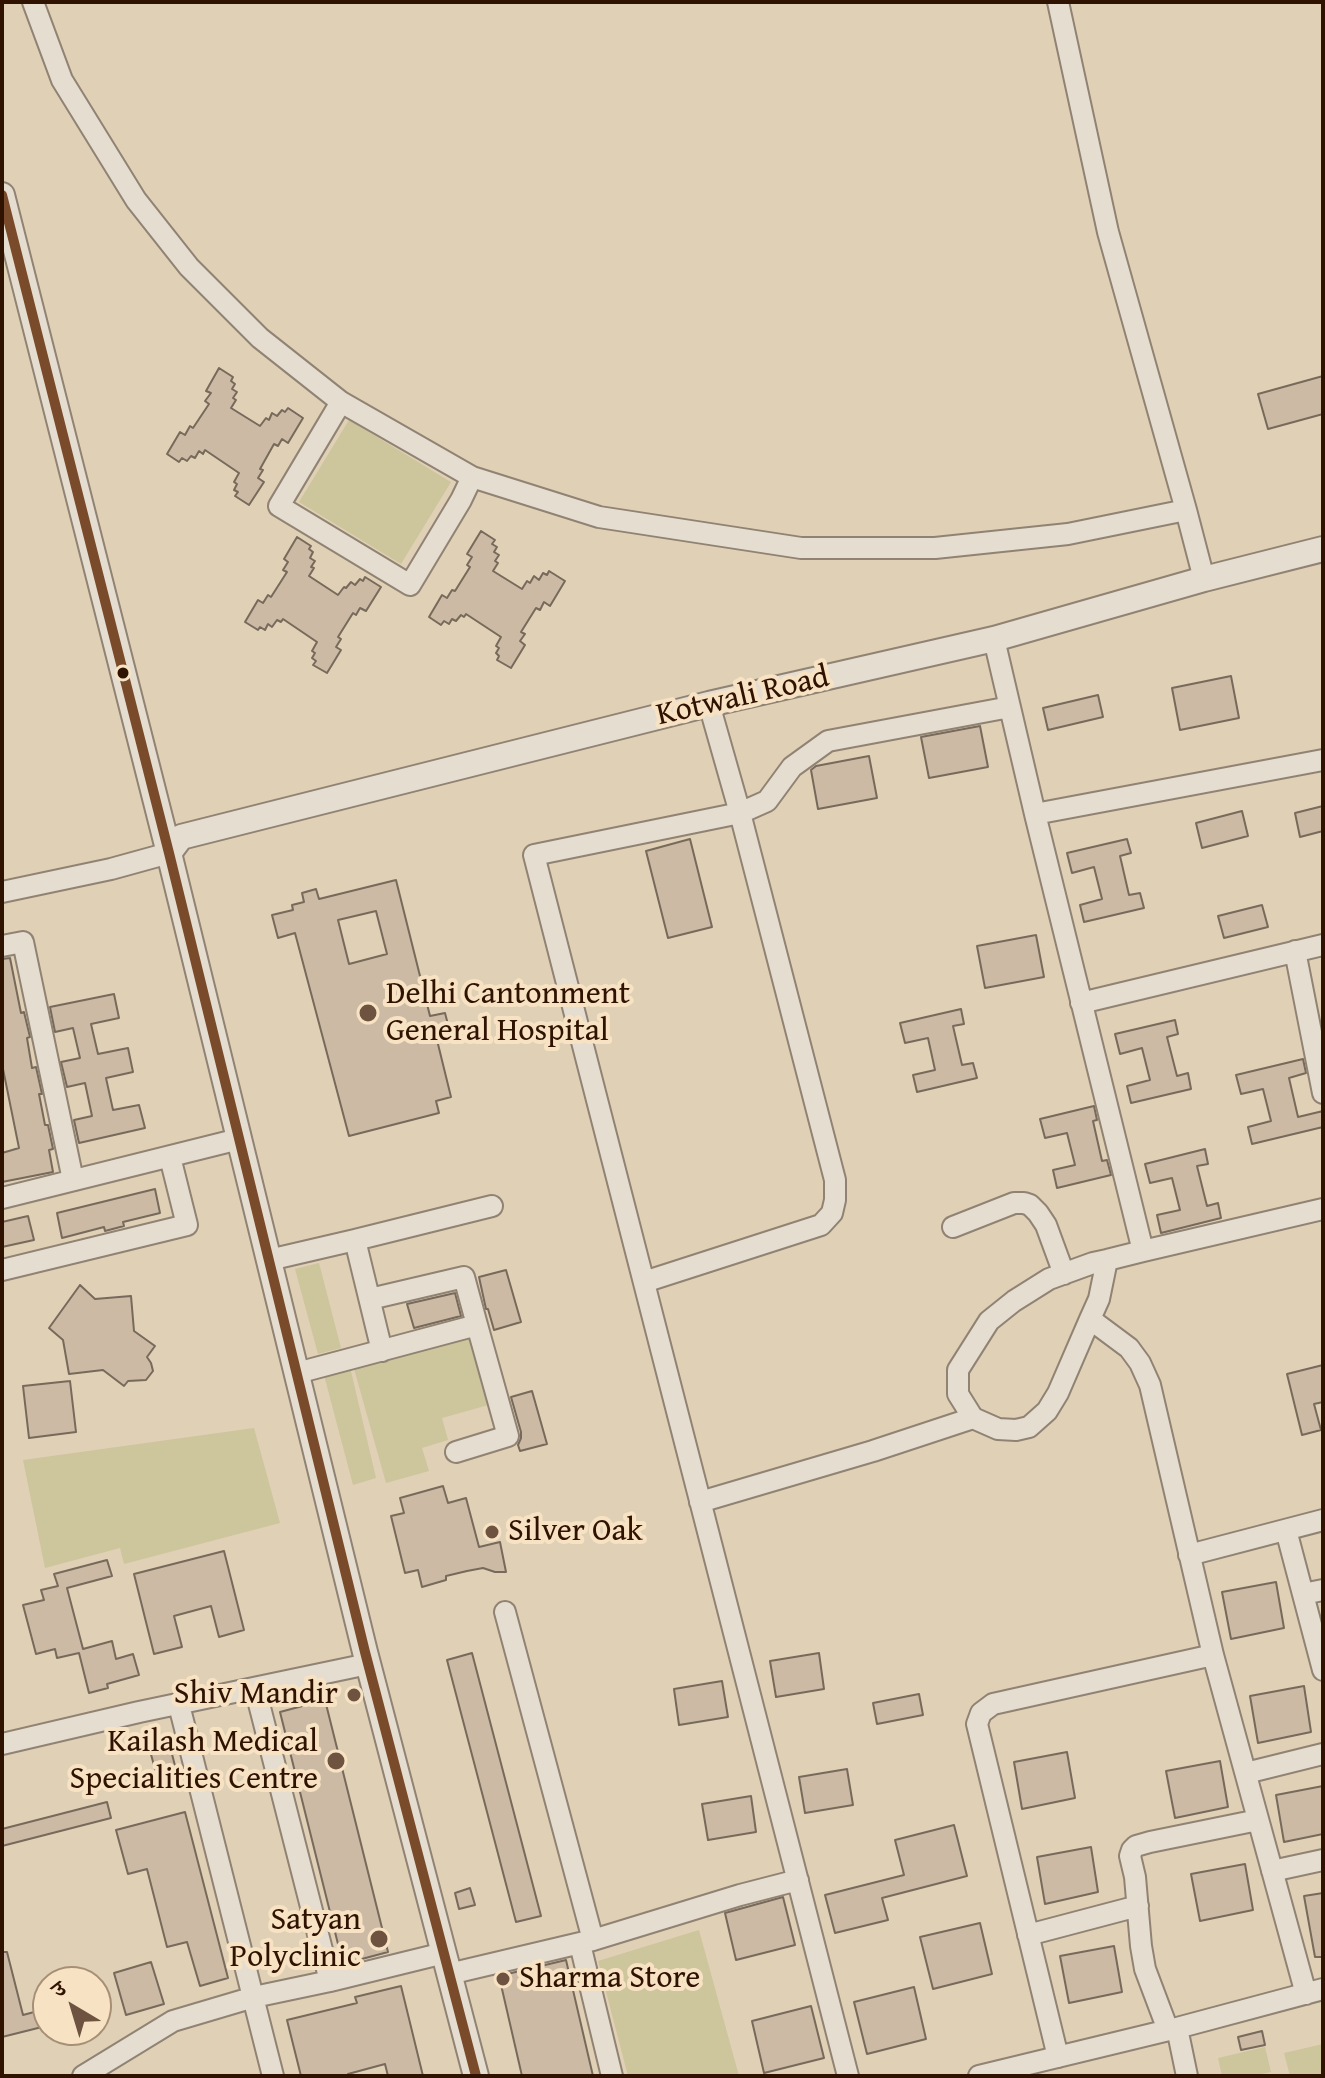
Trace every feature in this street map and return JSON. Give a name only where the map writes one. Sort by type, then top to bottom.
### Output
[{"type":"street","points":[[33,2],[62,80],[136,200],[189,267],[260,338],[341,402],[472,477],[599,517],[801,548],[935,548],[1068,534],[1186,510]]},
{"type":"street","points":[[1058,2],[1108,232],[1204,579]]},
{"type":"street","points":[[2,195],[169,853],[368,1664],[476,2076]]},
{"type":"street","points":[[341,402],[279,506],[410,585],[472,477]]},
{"type":"street","name":"Kotwali Road","points":[[169,853],[181,837],[709,704],[994,639],[1204,579],[1323,549]]},
{"type":"street","points":[[994,639],[1143,1251]]},
{"type":"street","points":[[644,1282],[821,1225],[832,1213],[835,1200],[835,1180],[709,704]]},
{"type":"street","points":[[848,2076],[534,855],[740,813],[767,801],[792,767],[828,741],[1010,707]]},
{"type":"street","points":[[1035,814],[1323,760]]},
{"type":"street","points":[[2,892],[169,853]]},
{"type":"street","points":[[2,946],[23,942],[73,1180]]},
{"type":"street","points":[[1081,1003],[1323,945]]},
{"type":"street","points":[[1295,951],[1323,1093]]},
{"type":"street","points":[[2,1198],[239,1139]]},
{"type":"street","points":[[2,1270],[187,1225],[170,1157]]},
{"type":"street","points":[[953,1227],[1014,1203],[1030,1205],[1046,1225],[1064,1274]]},
{"type":"street","points":[[269,1260],[492,1206]]},
{"type":"street","points":[[1107,1260],[1099,1299],[1047,1411],[1029,1427],[1016,1430],[998,1429],[973,1418],[958,1394],[958,1370],[989,1321],[1049,1279],[1107,1260],[1323,1209]]},
{"type":"street","points":[[355,1240],[382,1351]]},
{"type":"street","points":[[370,1299],[464,1277],[508,1436],[456,1452]]},
{"type":"street","points":[[979,2076],[1314,1992],[1272,1871],[1213,1655],[1150,1385],[1129,1348],[1090,1319]]},
{"type":"street","points":[[297,1373],[477,1325]]},
{"type":"street","points":[[700,1502],[973,1418]]},
{"type":"street","points":[[1189,1555],[1323,1520]]},
{"type":"street","points":[[1286,1530],[1313,1592],[1323,1670]]},
{"type":"street","points":[[505,1612],[586,1942],[612,2076]]},
{"type":"street","points":[[1058,2057],[977,1724],[981,1713],[993,1704],[1213,1655]]},
{"type":"street","points":[[2,1744],[368,1664]]},
{"type":"street","points":[[255,1688],[330,1981]]},
{"type":"street","points":[[179,1705],[273,2076]]},
{"type":"street","points":[[1246,1773],[1323,1754]]},
{"type":"street","points":[[1187,2076],[1172,2029],[1145,1969],[1130,1856],[1136,1846],[1258,1820]]},
{"type":"street","points":[[1272,1871],[1323,1860]]},
{"type":"street","points":[[83,2076],[173,2021],[254,1997],[330,1981],[586,1942],[798,1880]]},
{"type":"street","points":[[1028,1935],[1138,1906]]},
{"type":"shaded area","points":[[349,420],[451,482],[401,564],[299,502]]},
{"type":"shaded area","points":[[319,1263],[341,1348],[318,1354],[295,1269]]},
{"type":"shaded area","points":[[472,1332],[492,1404],[442,1418],[448,1440],[422,1448],[429,1471],[386,1483],[353,1365]]},
{"type":"shaded area","points":[[350,1367],[376,1478],[353,1485],[324,1375]]},
{"type":"shaded area","points":[[254,1428],[280,1523],[124,1564],[120,1548],[45,1568],[23,1460]]},
{"type":"shaded area","points":[[699,1930],[739,2076],[628,2076],[598,1961]]},
{"type":"shaded area","points":[[1323,2044],[1323,2076],[1290,2076],[1284,2053]]},
{"type":"shaded area","points":[[1265,2047],[1271,2072],[1252,2076],[1222,2076],[1218,2058]]},
{"type":"building","points":[[219,368],[233,377],[231,381],[235,384],[232,389],[237,392],[231,408],[260,426],[266,418],[269,420],[272,413],[277,416],[288,408],[303,418],[288,443],[282,439],[278,446],[274,444],[260,469],[263,470],[258,478],[264,482],[249,505],[235,496],[238,492],[234,490],[237,484],[234,482],[239,473],[205,450],[203,454],[199,451],[195,458],[191,456],[187,461],[182,458],[179,462],[167,454],[180,432],[185,435],[190,426],[193,428],[209,404],[205,401],[211,393],[206,391]]},
{"type":"building","points":[[1323,376],[1323,414],[1268,429],[1258,394]]},
{"type":"building","points":[[481,531],[495,540],[492,544],[497,547],[494,552],[499,555],[493,571],[522,589],[534,576],[539,580],[543,573],[547,575],[549,571],[565,581],[550,606],[544,602],[540,610],[536,608],[521,632],[525,634],[520,641],[525,645],[511,668],[497,660],[499,648],[496,646],[501,637],[466,614],[456,621],[452,619],[449,624],[444,621],[441,625],[429,617],[442,595],[447,598],[452,590],[455,591],[470,567],[467,565],[472,557],[467,554]]},
{"type":"building","points":[[297,537],[311,546],[309,549],[313,552],[310,558],[315,561],[311,567],[314,568],[309,576],[338,595],[351,582],[355,585],[365,577],[381,587],[366,611],[360,608],[356,615],[353,613],[338,637],[341,639],[336,647],[341,650],[327,673],[313,665],[316,661],[312,658],[315,653],[312,651],[317,642],[283,619],[281,622],[277,620],[272,627],[268,624],[265,630],[260,627],[258,630],[245,622],[258,600],[263,603],[268,595],[271,597],[287,572],[283,570],[288,562],[284,559]]},
{"type":"building","points":[[1231,676],[1239,718],[1180,730],[1172,688]]},
{"type":"building","points":[[1098,695],[1103,717],[1048,730],[1043,708]]},
{"type":"building","points":[[980,726],[988,767],[929,778],[921,737]]},
{"type":"building","points":[[869,756],[877,798],[818,809],[811,770],[816,766]]},
{"type":"building","points":[[1323,806],[1323,831],[1300,837],[1295,813]]},
{"type":"building","points":[[1242,811],[1248,836],[1202,848],[1196,823]]},
{"type":"building","points":[[690,839],[712,927],[668,938],[646,851]]},
{"type":"building","points":[[1127,839],[1131,853],[1120,856],[1129,895],[1140,893],[1144,908],[1084,922],[1080,905],[1102,899],[1094,867],[1072,873],[1067,853]]},
{"type":"building","points":[[396,880],[430,1016],[445,1013],[451,1036],[437,1040],[451,1097],[436,1101],[439,1113],[349,1136],[295,933],[278,938],[272,915],[293,910],[292,905],[304,902],[302,893],[316,889],[319,899]],"holes":[[[376,911],[387,954],[349,964],[338,920]]]},
{"type":"building","points":[[1262,905],[1268,927],[1224,938],[1218,916]]},
{"type":"building","points":[[1036,935],[1044,977],[985,988],[977,946]]},
{"type":"building","points":[[10,958],[21,1013],[24,1012],[30,1037],[27,1038],[32,1068],[36,1067],[42,1094],[39,1094],[45,1125],[48,1125],[53,1149],[49,1150],[53,1172],[2,1182],[2,1153],[19,1148],[2,1064],[2,959]]},
{"type":"building","points":[[114,994],[119,1018],[91,1024],[98,1054],[128,1048],[133,1072],[106,1078],[113,1110],[139,1105],[145,1128],[79,1143],[74,1120],[92,1116],[85,1083],[67,1087],[61,1062],[80,1058],[73,1028],[55,1032],[50,1007]]},
{"type":"building","points":[[961,1009],[964,1024],[953,1026],[962,1065],[973,1063],[977,1078],[917,1092],[913,1075],[935,1070],[928,1038],[905,1043],[900,1023]]},
{"type":"building","points":[[1175,1020],[1178,1034],[1167,1037],[1177,1076],[1188,1073],[1191,1089],[1131,1103],[1127,1086],[1150,1080],[1142,1048],[1120,1054],[1115,1034]]},
{"type":"building","points":[[1303,1059],[1306,1073],[1289,1078],[1298,1117],[1323,1111],[1323,1127],[1252,1144],[1248,1127],[1271,1121],[1263,1089],[1241,1094],[1236,1075]]},
{"type":"building","points":[[1094,1106],[1097,1120],[1093,1121],[1102,1161],[1107,1160],[1111,1175],[1057,1188],[1053,1170],[1075,1165],[1067,1133],[1045,1138],[1040,1119]]},
{"type":"building","points":[[1205,1149],[1208,1164],[1197,1166],[1207,1206],[1218,1203],[1221,1218],[1161,1233],[1157,1215],[1180,1210],[1172,1178],[1150,1183],[1145,1164]]},
{"type":"building","points":[[155,1189],[160,1213],[123,1222],[124,1226],[105,1231],[104,1227],[62,1238],[57,1213]]},
{"type":"building","points":[[28,1216],[34,1240],[2,1247],[2,1222]]},
{"type":"building","points":[[506,1270],[521,1322],[494,1330],[479,1277]]},
{"type":"building","points":[[80,1285],[95,1299],[131,1296],[134,1331],[155,1346],[147,1357],[153,1371],[146,1380],[128,1381],[124,1386],[103,1370],[69,1374],[63,1340],[49,1328]]},
{"type":"building","points":[[455,1293],[461,1316],[414,1328],[407,1304]]},
{"type":"building","points":[[1323,1365],[1323,1402],[1314,1404],[1321,1430],[1302,1435],[1287,1374]]},
{"type":"building","points":[[70,1381],[76,1432],[29,1438],[23,1386]]},
{"type":"building","points":[[532,1391],[547,1444],[520,1451],[521,1432],[511,1397]]},
{"type":"building","points":[[443,1486],[448,1503],[466,1498],[479,1547],[500,1542],[506,1572],[483,1568],[446,1576],[446,1580],[422,1587],[418,1570],[405,1573],[391,1516],[404,1513],[400,1498]]},
{"type":"building","points":[[224,1551],[244,1630],[219,1637],[211,1606],[174,1616],[182,1647],[154,1654],[134,1574]]},
{"type":"building","points":[[107,1560],[112,1576],[67,1588],[83,1649],[112,1641],[116,1659],[133,1654],[139,1675],[89,1693],[79,1653],[57,1658],[55,1649],[36,1654],[23,1605],[44,1600],[41,1590],[58,1586],[54,1574]]},
{"type":"building","points":[[1276,1582],[1284,1628],[1231,1639],[1222,1592]]},
{"type":"building","points":[[472,1653],[541,1916],[516,1922],[447,1660]]},
{"type":"building","points":[[819,1653],[824,1689],[776,1697],[770,1661]]},
{"type":"building","points":[[722,1681],[728,1717],[679,1725],[674,1689]]},
{"type":"building","points":[[1304,1686],[1311,1732],[1258,1743],[1250,1696]]},
{"type":"building","points":[[919,1694],[923,1715],[877,1724],[873,1703]]},
{"type":"building","points":[[325,1700],[388,1952],[343,1964],[280,1712]]},
{"type":"building","points":[[167,1735],[179,1781],[160,1787],[147,1740]]},
{"type":"building","points":[[1067,1752],[1075,1798],[1022,1809],[1014,1762]]},
{"type":"building","points":[[1220,1761],[1228,1807],[1175,1818],[1166,1771]]},
{"type":"building","points":[[847,1769],[853,1805],[805,1813],[799,1777]]},
{"type":"building","points":[[1323,1786],[1323,1834],[1284,1842],[1276,1795]]},
{"type":"building","points":[[751,1796],[756,1832],[708,1840],[702,1804]]},
{"type":"building","points":[[107,1802],[111,1818],[2,1846],[2,1829]]},
{"type":"building","points":[[185,1812],[228,1978],[200,1986],[187,1942],[167,1947],[147,1869],[128,1874],[116,1830]]},
{"type":"building","points":[[954,1825],[967,1876],[882,1898],[888,1920],[835,1933],[825,1895],[904,1875],[895,1840]]},
{"type":"building","points":[[1091,1847],[1098,1892],[1045,1904],[1037,1857]]},
{"type":"building","points":[[1245,1864],[1253,1910],[1200,1921],[1191,1874]]},
{"type":"building","points":[[470,1888],[475,1905],[459,1909],[455,1893]]},
{"type":"building","points":[[1323,1893],[1323,1957],[1315,1957],[1304,1896]]},
{"type":"building","points":[[783,1897],[795,1945],[736,1960],[725,1913]]},
{"type":"building","points":[[980,1923],[992,1974],[933,1989],[920,1937]]},
{"type":"building","points":[[1114,1946],[1122,1992],[1069,2003],[1060,1956]]},
{"type":"building","points":[[2,1952],[7,1952],[23,2015],[32,2013],[32,2030],[2,2037]]},
{"type":"building","points":[[566,1960],[593,2076],[522,2076],[499,1976]]},
{"type":"building","points":[[151,1962],[164,2004],[126,2015],[114,1973]]},
{"type":"building","points":[[401,1986],[423,2076],[388,2076],[385,2064],[348,2076],[301,2076],[287,2020],[357,2003],[355,1997]]},
{"type":"building","points":[[914,1987],[926,2039],[867,2054],[854,2002]]},
{"type":"building","points":[[811,2006],[824,2058],[764,2073],[752,2021]]},
{"type":"building","points":[[1262,2031],[1265,2045],[1241,2050],[1238,2037]]},
{"type":"transit line","points":[[2,195],[169,853],[365,1652],[476,2076]]},
{"type":"place","name":"Delhi Cantonment General Hospital","points":[[368,1013]]},
{"type":"place","name":"Silver Oak","points":[[492,1532]]},
{"type":"place","name":"Shiv Mandir","points":[[354,1695]]},
{"type":"place","name":"Kailash Medical Specialities Centre","points":[[336,1761]]},
{"type":"place","name":"Satyan Polyclinic","points":[[379,1939]]},
{"type":"place","name":"Sharma Store","points":[[503,1979]]}]
